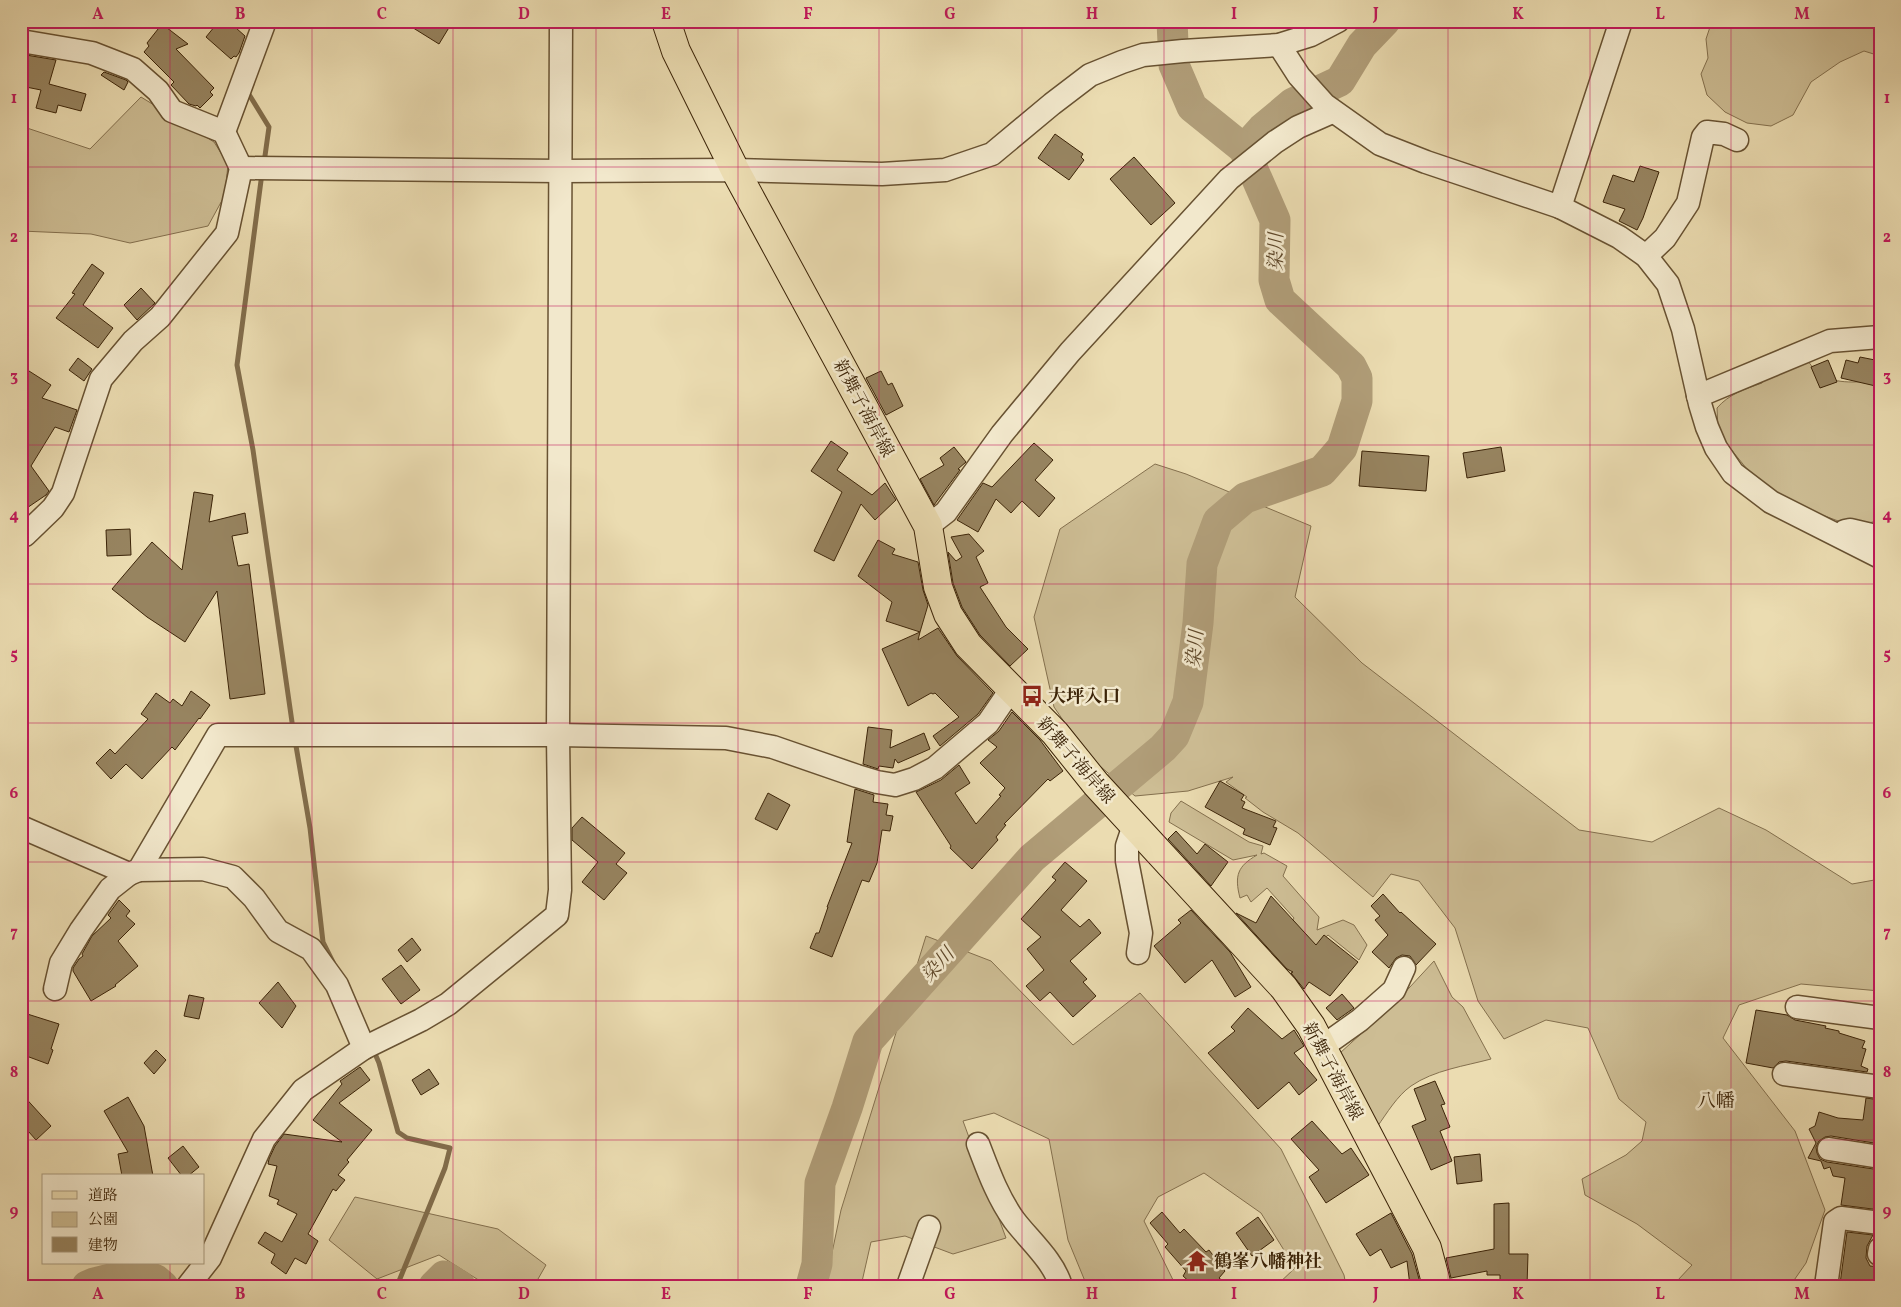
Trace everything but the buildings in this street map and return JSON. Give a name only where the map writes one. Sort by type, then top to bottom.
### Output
[{"type":"main road","name":"新舞子海岸線","points":[[666,21],[676,51],[735,170],[928,526],[938,587],[948,614],[968,645],[1056,734],[1096,784],[1284,988],[1311,1026],[1427,1248],[1437,1286]]},
{"type":"street","points":[[224,132],[265,21]]},
{"type":"street","points":[[189,1285],[210,1258],[264,1139],[303,1090],[364,1048],[421,1020],[448,1004],[557,915],[560,890],[558,735],[561,21]]},
{"type":"street","points":[[241,168],[560,172],[735,170],[882,174],[946,170],[992,154],[1090,75],[1122,62],[1143,55],[1279,46],[1311,35],[1338,21]]},
{"type":"street","points":[[1560,207],[1622,21]]},
{"type":"street","points":[[21,41],[92,53],[133,69],[158,91],[172,111],[224,132],[241,168],[227,233],[160,317],[133,342],[101,379],[63,493],[52,508],[25,535],[21,536]]},
{"type":"street","points":[[1279,46],[1299,76],[1328,108],[1380,144],[1426,162],[1560,207],[1619,237],[1646,256],[1668,284],[1683,329],[1707,427],[1716,448],[1733,473],[1771,502],[1880,557]]},
{"type":"street","points":[[928,526],[946,512],[1002,434],[1070,352],[1228,179],[1275,142],[1328,108]]},
{"type":"street","points":[[1646,256],[1665,238],[1688,203],[1703,137],[1707,132],[1715,132],[1737,140]]},
{"type":"street","points":[[1698,396],[1830,341],[1880,337]]},
{"type":"street","points":[[1837,534],[1850,530],[1880,537]]},
{"type":"street","points":[[54,989],[61,963],[81,930],[110,890],[134,872],[218,735],[558,735],[726,738],[773,747],[877,782],[895,784],[914,779],[935,768],[988,723],[1012,688]]},
{"type":"street","points":[[1128,818],[1127,861],[1141,933],[1138,953]]},
{"type":"street","points":[[21,827],[134,872],[203,869],[232,877],[254,898],[278,931],[311,949],[337,985],[364,1048]]},
{"type":"street","points":[[1322,1047],[1360,1020],[1394,990],[1404,968]]},
{"type":"street","points":[[1797,1007],[1880,1018]]},
{"type":"street","points":[[1784,1074],[1880,1087]]},
{"type":"street","points":[[978,1144],[998,1195],[1014,1220],[1050,1264],[1058,1277],[1060,1286]]},
{"type":"street","points":[[1829,1149],[1880,1157]]},
{"type":"street","points":[[1826,1286],[1836,1222],[1841,1218],[1880,1224]]},
{"type":"street","points":[[908,1286],[930,1227]]},
{"type":"street","points":[[1879,1254],[1880,1249]]},
{"type":"green space","points":[[1712,21],[1880,21],[1880,56],[1864,51],[1840,62],[1811,82],[1793,115],[1771,126],[1747,123],[1725,112],[1707,95],[1701,74],[1708,58],[1706,39]]},
{"type":"green space","points":[[141,97],[214,142],[228,164],[225,195],[208,226],[130,243],[91,234],[21,231],[21,126],[90,149]]},
{"type":"green space","points":[[1805,356],[1819,373],[1831,379],[1845,382],[1870,381],[1880,383],[1880,520],[1858,526],[1841,522],[1803,508],[1776,494],[1747,469],[1725,442],[1718,429],[1717,408],[1722,403],[1738,392],[1762,383],[1767,372]]},
{"type":"green space","points":[[1155,464],[1186,474],[1311,526],[1295,597],[1362,663],[1579,830],[1652,842],[1719,808],[1766,830],[1852,884],[1880,879],[1880,991],[1801,984],[1739,1005],[1723,1038],[1795,1131],[1825,1210],[1806,1263],[1790,1286],[1668,1286],[1677,1281],[1692,1265],[1637,1224],[1585,1195],[1582,1179],[1626,1155],[1642,1141],[1646,1122],[1619,1099],[1588,1028],[1546,1020],[1504,1039],[1478,1001],[1455,928],[1419,881],[1391,874],[1373,897],[1298,833],[1263,812],[1245,798],[1247,797],[1226,782],[1233,777],[1188,791],[1135,796],[1087,755],[1054,707],[1034,617],[1060,529]]},
{"type":"green space","points":[[1181,801],[1249,842],[1263,846],[1261,854],[1264,853],[1287,866],[1283,876],[1319,917],[1317,930],[1343,920],[1354,925],[1367,945],[1359,960],[1328,935],[1309,953],[1287,930],[1294,918],[1267,888],[1251,902],[1247,895],[1240,898],[1237,883],[1239,872],[1245,863],[1257,855],[1233,860],[1169,822],[1171,813]]},
{"type":"green space","points":[[926,936],[991,961],[1073,1045],[1140,993],[1281,1149],[1344,1275],[1346,1286],[1276,1286],[1295,1268],[1261,1213],[1204,1173],[1158,1197],[1144,1221],[1176,1286],[1087,1286],[1068,1240],[1049,1139],[994,1113],[963,1121],[1006,1238],[953,1254],[905,1236],[871,1242],[861,1286],[825,1286],[841,1210]]},
{"type":"green space","points":[[1434,961],[1452,997],[1463,1007],[1491,1059],[1450,1069],[1430,1076],[1411,1086],[1392,1105],[1377,1127],[1340,1053],[1397,1001]]},
{"type":"green space","points":[[355,1197],[498,1229],[546,1265],[534,1286],[488,1286],[439,1255],[377,1279],[329,1240]]},
{"type":"waterway","name":"染川","points":[[811,1286],[817,1264],[820,1183],[847,1108],[868,1041],[1032,858],[1163,748],[1174,736],[1188,702],[1198,623],[1202,564],[1218,521],[1245,498],[1322,471],[1342,448],[1357,401],[1357,378],[1351,366],[1280,300],[1274,280],[1275,220],[1244,149],[1192,107],[1174,65],[1172,21]]},
{"type":"waterway","points":[[1244,149],[1262,129],[1293,103],[1340,81],[1362,45],[1385,21]]},
{"type":"waterway","points":[[250,96],[269,127],[264,163]]},
{"type":"waterway","points":[[262,173],[237,365],[253,450],[293,729]]},
{"type":"waterway","points":[[295,740],[310,828],[323,942],[333,962]]},
{"type":"waterway","points":[[373,1049],[379,1063],[398,1132],[407,1138],[450,1148],[445,1168],[397,1286]]},
{"type":"waterway","name":"染川","points":[[87,1286],[138,1272],[156,1280],[163,1286]]},
{"type":"waterway","name":"染川","points":[[434,1286],[444,1276],[460,1286]]},
{"type":"place","name":"大坪入口","points":[[1032,696]]},
{"type":"place","name":"鶴峯八幡神社","points":[[1197,1261]]},
{"type":"district","name":"八幡","points":[[1716,1100]]}]
